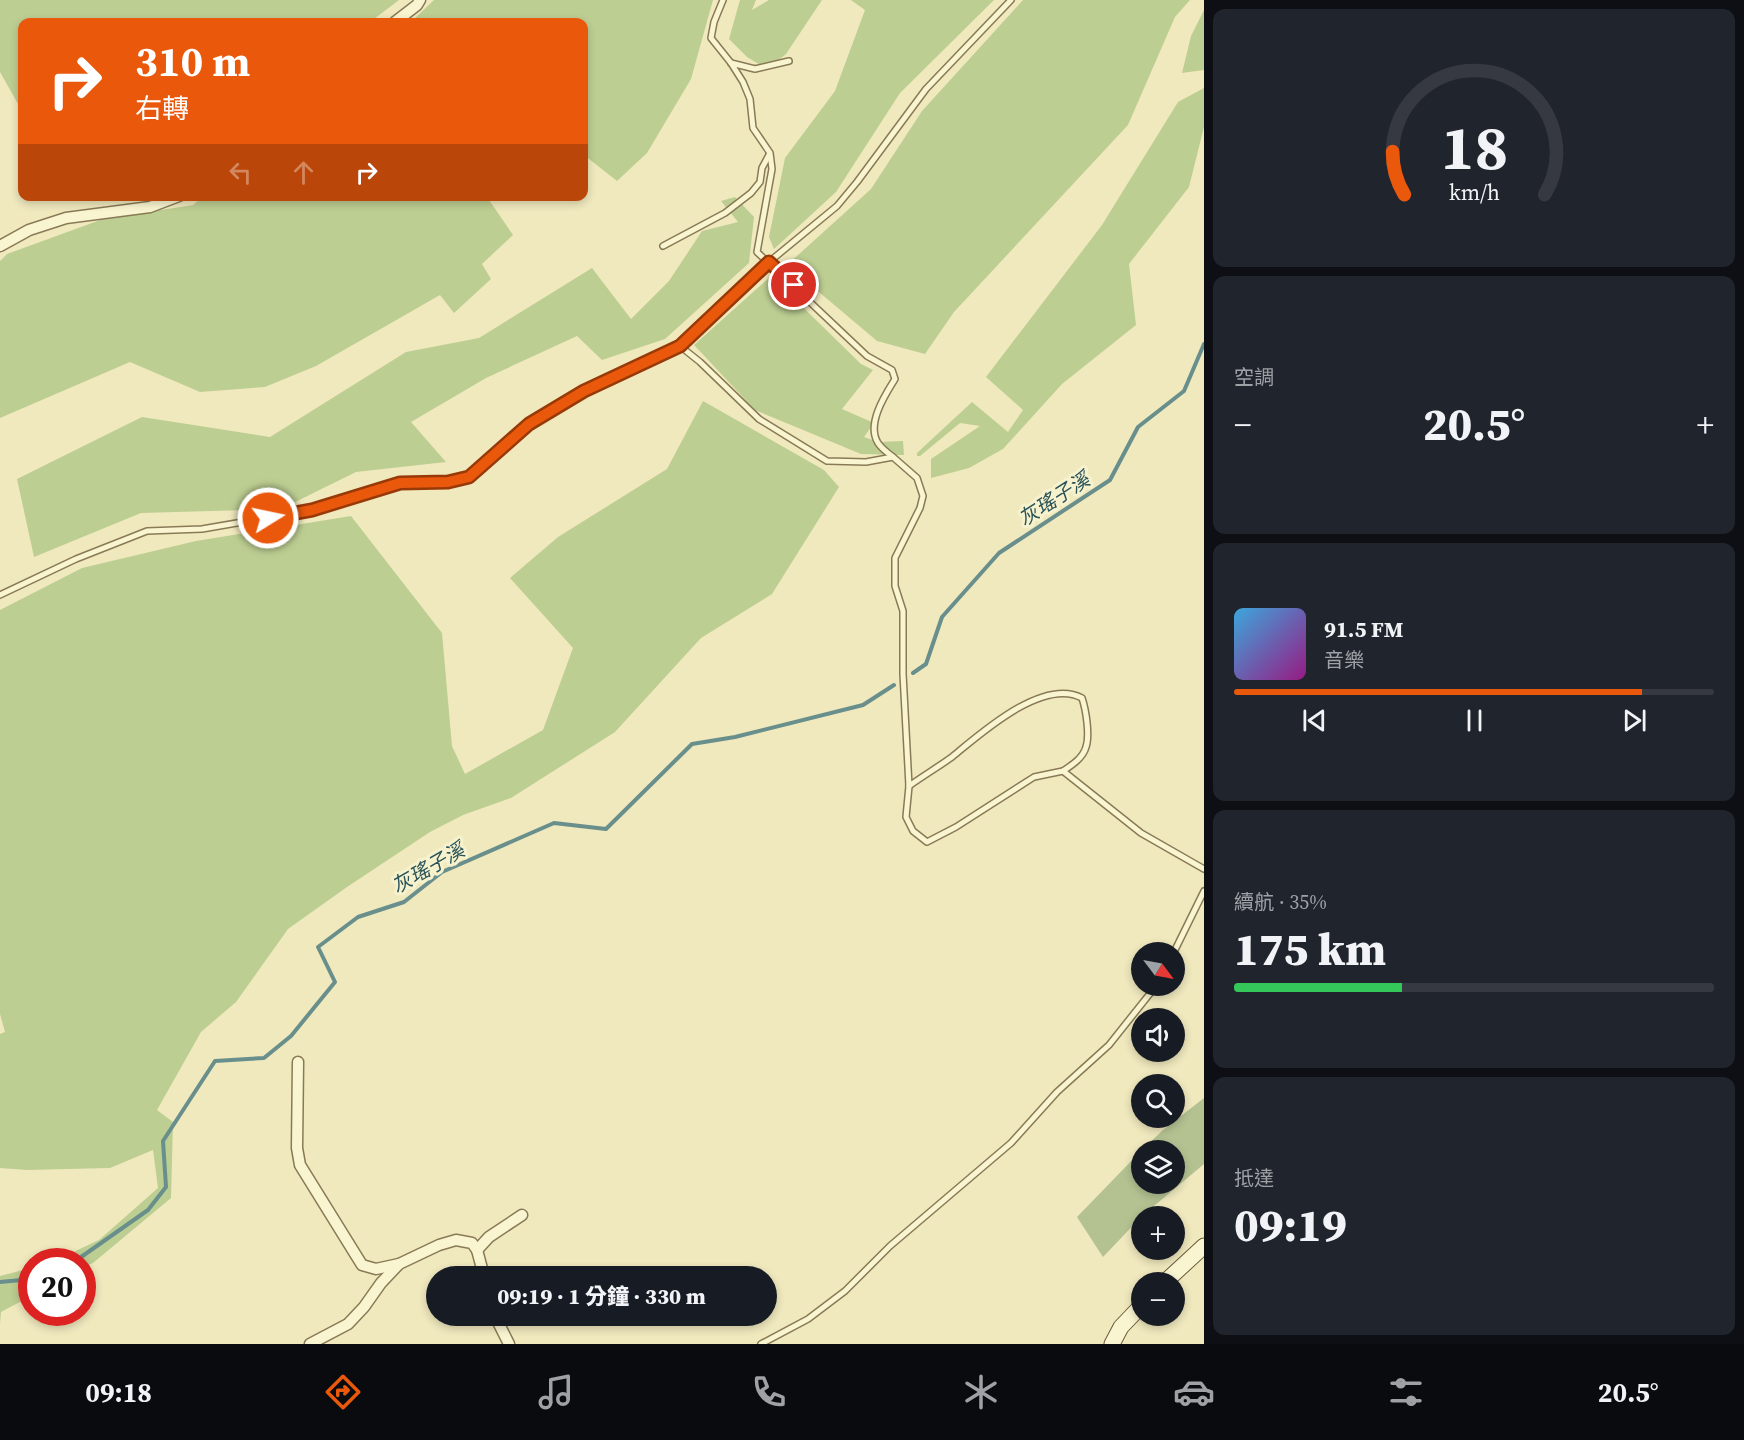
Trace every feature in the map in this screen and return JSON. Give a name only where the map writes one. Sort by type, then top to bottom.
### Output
[{"type":"street","points":[[400,18],[420,0]]},
{"type":"street","points":[[0,246],[29,230],[66,218],[150,207],[166,201]]},
{"type":"street","points":[[298,1062],[297,1149],[300,1165],[362,1265],[376,1269],[399,1264],[439,1245],[456,1240],[472,1243],[477,1250],[481,1266]]},
{"type":"street","points":[[477,1250],[489,1237],[522,1215]]},
{"type":"street","points":[[1177,1272],[1204,1246]]},
{"type":"street","points":[[310,1344],[348,1324],[399,1264]]},
{"type":"street","points":[[1112,1344],[1121,1328],[1131,1317]]},
{"type":"street","points":[[500,1326],[509,1344]]},
{"type":"lane","points":[[723,0],[714,22],[711,38],[731,63],[750,99],[753,128],[770,153],[772,169],[757,252],[867,356],[892,370],[895,379],[881,401],[876,416],[875,435],[878,443],[917,478],[923,496],[920,508],[895,558],[895,586],[903,611],[903,674],[909,786],[906,817],[913,831],[927,842],[956,827],[1034,777],[1063,771],[1077,762],[1086,747],[1085,706],[1082,698],[1059,694],[1043,697],[992,724],[950,758],[909,786]]},
{"type":"lane","points":[[0,595],[76,559],[147,531],[202,529],[312,510],[400,483],[448,482],[469,477],[529,424],[584,391],[680,346],[769,262],[837,206],[926,89],[1011,0]]},
{"type":"lane","points":[[731,63],[754,69],[789,61]]},
{"type":"lane","points":[[663,246],[725,213],[751,194],[760,182],[762,168],[770,153]]},
{"type":"lane","points":[[680,346],[700,362],[759,419],[827,461],[867,462],[893,457]]},
{"type":"lane","points":[[1063,771],[1141,834],[1204,869]]},
{"type":"lane","points":[[1179,942],[1204,891]]},
{"type":"lane","points":[[761,1344],[808,1319],[845,1291],[890,1246],[1011,1143],[1058,1092],[1109,1045],[1148,996]]},
{"type":"green space","points":[[0,0],[399,0],[375,18],[18,18],[18,104],[0,72]]},
{"type":"green space","points":[[434,0],[713,0],[691,79],[647,153],[617,181],[588,158],[588,18],[415,18]]},
{"type":"green space","points":[[740,0],[756,0],[752,10],[769,0],[822,0],[786,54],[767,69],[747,57],[729,39]]},
{"type":"green space","points":[[851,0],[994,0],[900,93],[836,192],[774,249],[769,237],[785,158],[835,91],[865,10]]},
{"type":"green space","points":[[1023,0],[1190,0],[1175,17],[1128,125],[954,312],[925,354],[877,341],[787,265],[871,189],[922,111]]},
{"type":"green space","points":[[1204,10],[1204,70],[1182,73],[1191,36]]},
{"type":"green space","points":[[1204,88],[1204,127],[1189,187],[1129,264],[1136,325],[1062,384],[1003,449],[969,468],[931,478],[931,459],[980,426],[960,423],[920,456],[917,456],[917,453],[972,402],[1008,432],[1023,410],[986,377],[1102,225],[1178,102]]},
{"type":"green space","points":[[735,197],[754,217],[749,263],[665,339],[602,360],[577,336],[486,378],[411,422],[446,462],[356,472],[281,509],[141,513],[34,557],[17,479],[142,417],[270,437],[406,352],[479,338],[592,268],[631,319],[669,281],[702,231],[738,222],[721,201]]},
{"type":"green space","points":[[197,201],[490,201],[513,235],[482,264],[491,279],[454,313],[440,295],[316,366],[265,387],[200,392],[130,362],[0,418],[0,261],[7,254],[103,219],[193,205]]},
{"type":"green space","points":[[771,276],[861,364],[873,370],[842,409],[874,423],[864,437],[879,442],[903,441],[904,455],[861,454],[755,410],[694,345]]},
{"type":"green space","points":[[703,401],[824,470],[839,487],[772,594],[701,638],[615,732],[511,798],[463,815],[430,832],[288,929],[236,1002],[201,1032],[157,1110],[173,1122],[171,1198],[96,1260],[96,1248],[82,1248],[99,1240],[158,1188],[153,1150],[110,1168],[27,1170],[0,1168],[0,1034],[5,1032],[0,1014],[0,610],[82,568],[196,541],[351,516],[442,633],[452,746],[465,774],[543,730],[573,648],[510,578],[558,537],[667,469]]},
{"type":"green space","points":[[1204,1098],[1204,1164],[1185,1180],[1185,1140],[1152,1140],[1166,1128],[1185,1128],[1185,1113]]},
{"type":"green space","points":[[1131,1161],[1131,1194],[1168,1194],[1154,1206],[1131,1206],[1131,1228],[1103,1257],[1077,1217]]},
{"type":"green space","points":[[18,1271],[18,1303],[1,1312],[0,1324],[0,1276]]},
{"type":"waterway","name":"灰瑤子溪","points":[[913,673],[926,664],[942,617],[999,553],[1110,480],[1138,427],[1184,391],[1204,344]]},
{"type":"waterway","name":"灰瑤子溪","points":[[94,1248],[148,1210],[166,1187],[163,1141],[215,1061],[264,1058],[291,1036],[335,982],[318,947],[358,917],[404,902],[442,872],[554,823],[606,829],[692,744],[735,737],[863,705],[894,685]]},
{"type":"waterway","name":"灰瑤子溪","points":[[0,1282],[18,1280]]},
{"type":"route","points":[[268,518],[312,510],[400,483],[448,482],[469,477],[529,424],[584,391],[680,346],[769,262],[794,285]]}]
